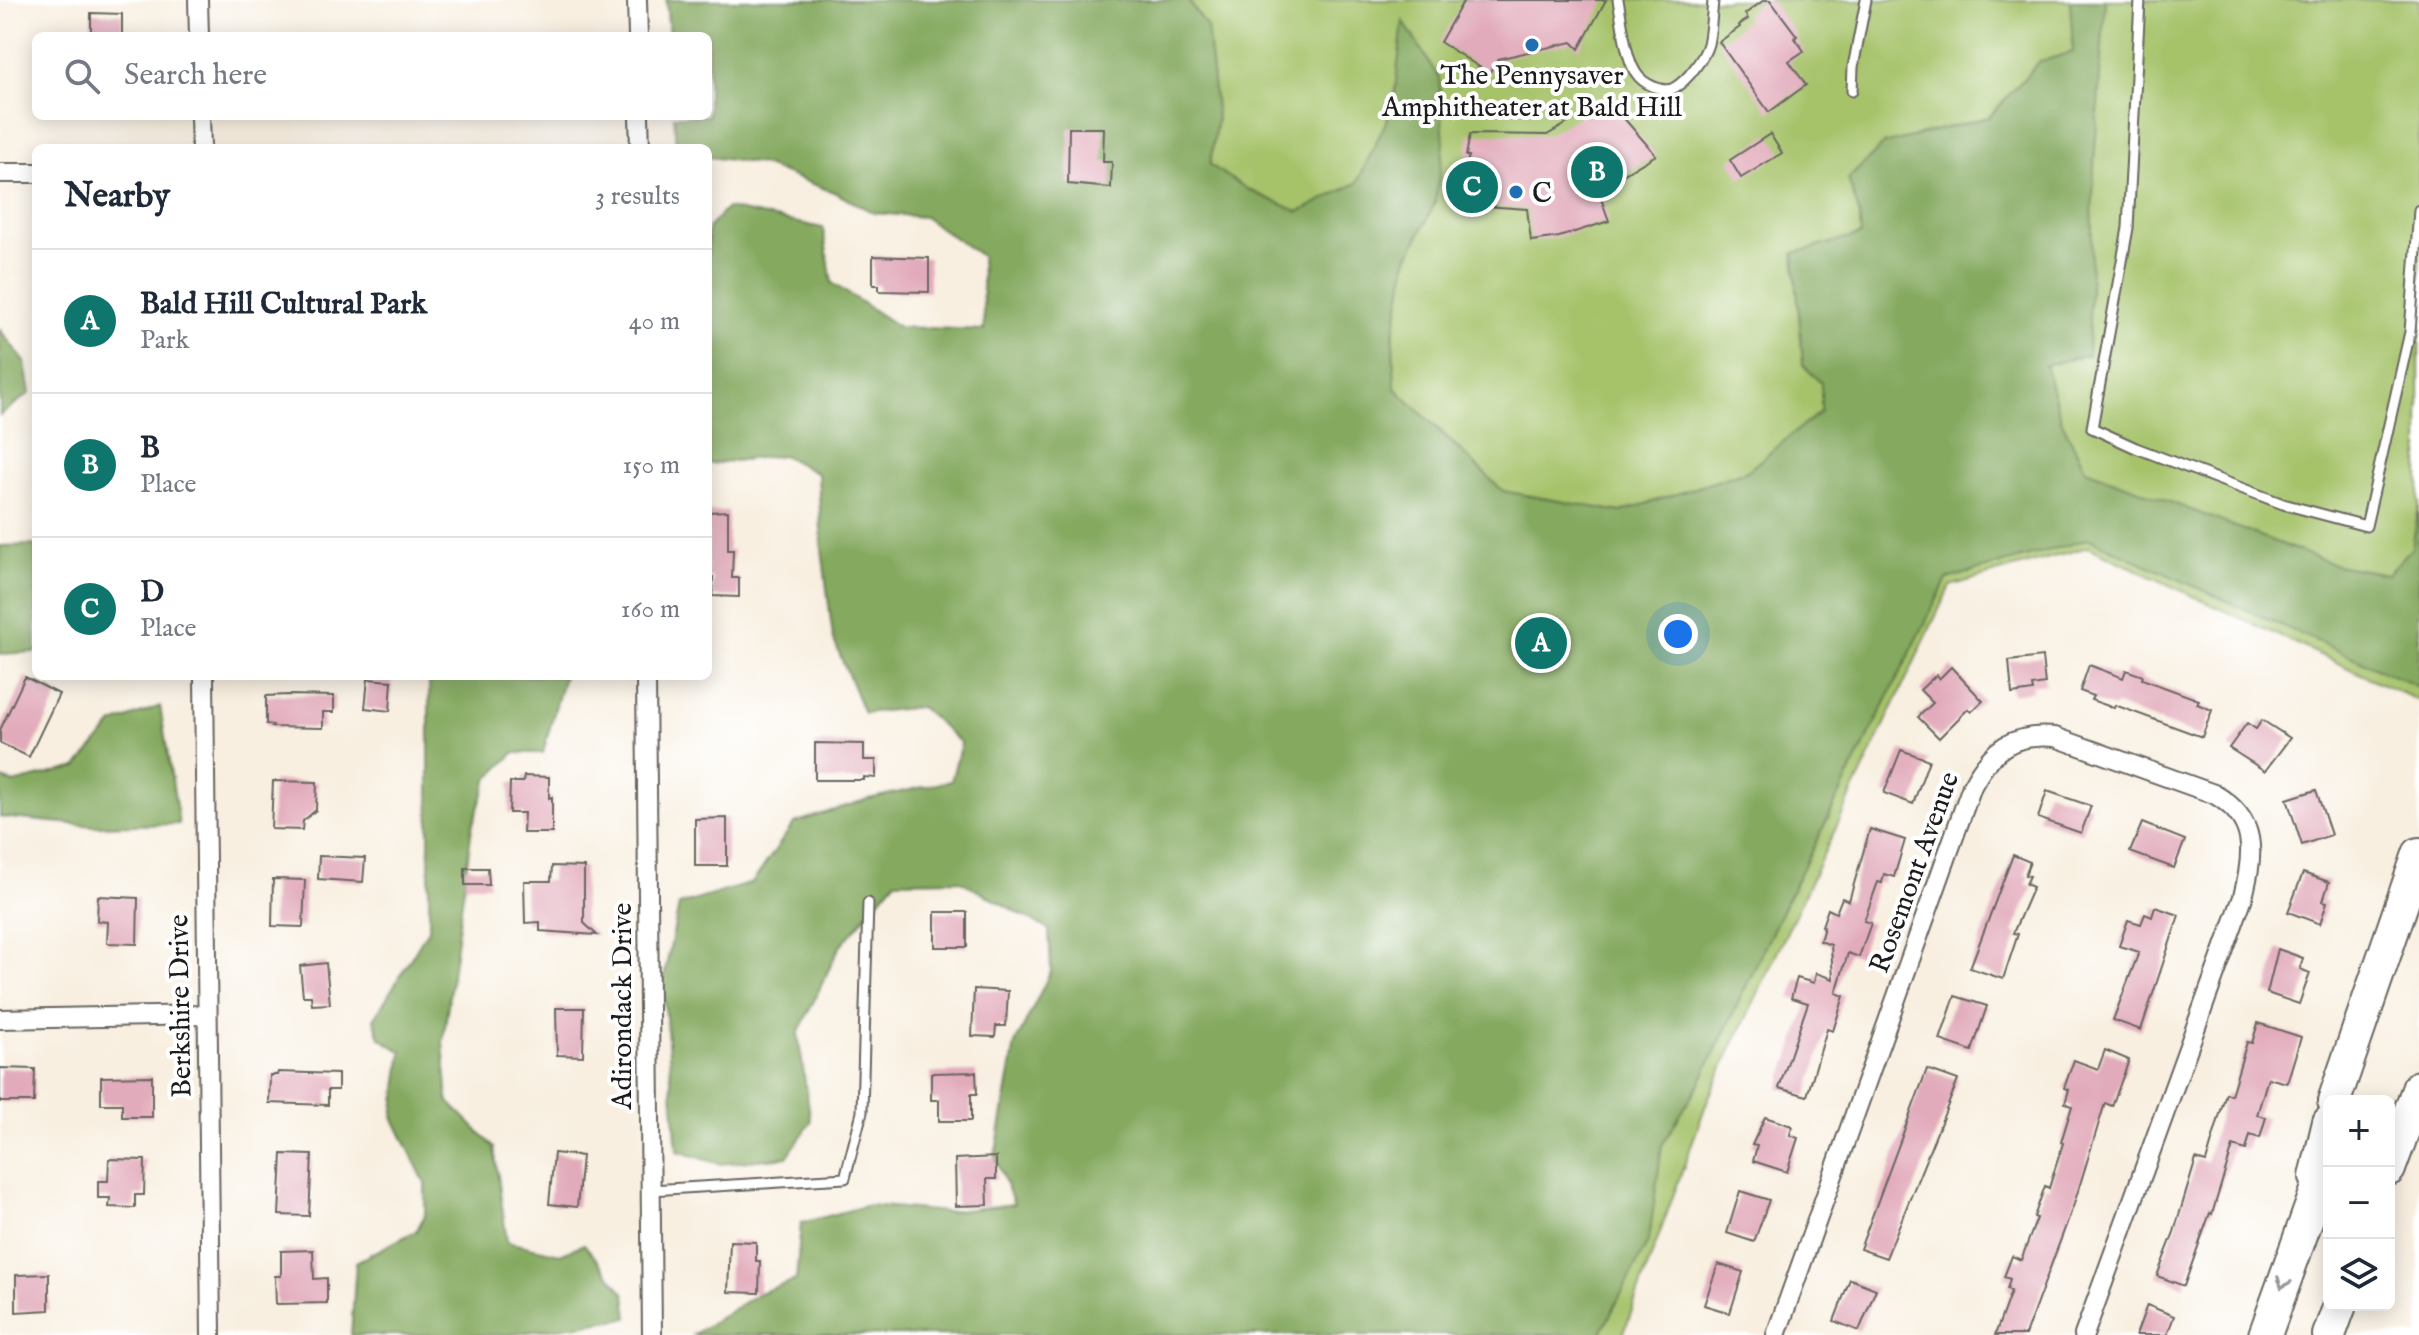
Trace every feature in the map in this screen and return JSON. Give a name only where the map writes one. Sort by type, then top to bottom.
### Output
[{"type":"highway","points":[[2336,1095],[2419,854]]},
{"type":"highway","points":[[2351,1095],[2419,908]]},
{"type":"highway","points":[[2390,1167],[2419,1087]]},
{"type":"highway","points":[[2303,1228],[2323,1146]]},
{"type":"highway","points":[[2265,1335],[2325,1167]]},
{"type":"highway","points":[[2329,1335],[2338,1311]]},
{"type":"street","points":[[198,0],[199,32]]},
{"type":"street","points":[[637,0],[638,32]]},
{"type":"street","points":[[200,120],[201,144]]},
{"type":"street","points":[[639,120],[640,144]]},
{"type":"street","points":[[0,173],[32,173]]},
{"type":"street","name":"Berkshire Drive","points":[[204,680],[211,1335]]},
{"type":"street","name":"Adirondack Drive","points":[[646,680],[652,1335]]},
{"type":"street","name":"Rosemont Avenue","points":[[1776,1335],[1972,786],[1991,757],[2012,741],[2033,735],[2055,737],[2214,794],[2233,805],[2252,847],[2243,897],[2084,1335]]},
{"type":"street","points":[[0,1019],[206,1015]]},
{"type":"lane","points":[[1618,0],[1636,74],[1665,90],[1675,88],[1701,60],[1708,43],[1713,0]]},
{"type":"lane","points":[[1852,91],[1853,67],[1866,0]]},
{"type":"lane","points":[[2140,0],[2128,228],[2092,428],[2283,504],[2366,526],[2410,332],[2419,210]]},
{"type":"lane","points":[[651,1190],[845,1178],[862,1112],[868,903]]},
{"type":"green space","points":[[666,0],[1188,0],[1207,27],[1217,118],[1210,165],[1249,190],[1299,212],[1357,183],[1393,107],[1403,21],[1439,78],[1444,144],[1435,203],[1407,260],[1393,339],[1395,388],[1503,491],[1621,512],[1747,471],[1821,411],[1821,383],[1803,365],[1794,253],[1861,235],[1859,213],[1848,179],[1884,144],[1989,117],[2039,62],[2073,52],[2070,0],[2105,0],[2094,165],[2088,355],[2045,365],[2062,422],[2086,470],[2336,565],[2387,574],[2412,548],[2419,508],[2419,687],[2089,539],[1947,579],[1702,1079],[1662,1145],[1649,1240],[1600,1335],[693,1335],[759,1293],[796,1280],[801,1223],[869,1205],[947,1212],[1014,1204],[995,1157],[1015,1044],[1051,971],[1049,930],[959,880],[895,881],[839,948],[798,1034],[811,1122],[787,1157],[720,1164],[677,1151],[663,981],[679,905],[752,883],[794,823],[868,799],[951,781],[961,743],[921,707],[864,713],[833,638],[822,549],[818,474],[783,455],[712,464],[712,224],[727,208],[823,228],[832,283],[899,327],[984,330],[981,256],[924,217],[874,213],[836,193],[760,164],[712,158],[712,144],[676,144],[674,120],[712,120],[712,32],[669,32]]},
{"type":"green space","points":[[1159,0],[2419,0],[2419,701],[2088,547],[1950,586],[1708,1099],[1623,1335],[1142,1335]]},
{"type":"green space","points":[[0,330],[25,362],[30,393],[0,415]]},
{"type":"green space","points":[[32,545],[32,652],[0,654],[0,546]]},
{"type":"green space","points":[[429,680],[563,680],[543,753],[514,753],[488,779],[472,827],[443,1042],[448,1101],[494,1147],[507,1242],[560,1254],[584,1244],[625,1294],[628,1318],[508,1335],[351,1335],[356,1262],[416,1231],[425,1215],[425,1183],[393,1117],[402,1052],[380,1038],[374,1019],[429,928]]},
{"type":"green space","points":[[160,706],[179,824],[94,826],[0,817],[0,778],[13,783],[77,767],[113,724]]},
{"type":"building","points":[[1464,0],[1606,0],[1579,49],[1572,42],[1498,59],[1489,73],[1440,42]]},
{"type":"building","points":[[1764,0],[1770,0],[1797,36],[1795,38],[1804,51],[1789,61],[1806,85],[1769,112],[1719,42],[1740,27],[1748,19],[1745,14]]},
{"type":"building","points":[[91,13],[122,14],[122,32],[91,32]]},
{"type":"building","points":[[1608,100],[1656,155],[1598,190],[1609,221],[1559,237],[1531,241],[1527,209],[1485,206],[1456,198],[1469,156],[1466,156],[1470,134],[1547,135]]},
{"type":"building","points":[[1069,128],[1104,128],[1103,162],[1112,162],[1111,188],[1068,184]]},
{"type":"building","points":[[1770,134],[1782,153],[1741,178],[1730,160]]},
{"type":"building","points":[[873,256],[929,258],[929,292],[879,291],[879,285],[873,285]]},
{"type":"building","points":[[728,511],[728,550],[733,550],[732,578],[739,578],[739,597],[712,596],[712,512]]},
{"type":"building","points":[[2042,657],[2045,684],[2032,686],[2033,691],[2012,694],[2009,661]]},
{"type":"building","points":[[2089,665],[2123,678],[2126,670],[2199,700],[2197,704],[2212,710],[2202,737],[2115,705],[2114,708],[2091,700],[2093,696],[2080,691]]},
{"type":"building","points":[[1951,667],[1983,701],[1971,712],[1968,709],[1939,738],[1918,717],[1933,703],[1920,690],[1936,675],[1939,679]]},
{"type":"building","points":[[25,677],[59,694],[29,757],[0,743],[0,730]]},
{"type":"building","points":[[368,680],[392,681],[390,711],[365,708]]},
{"type":"building","points":[[266,696],[334,696],[334,712],[323,712],[323,728],[272,727],[266,724]]},
{"type":"building","points":[[2262,720],[2290,738],[2265,771],[2229,748],[2247,723],[2256,729]]},
{"type":"building","points":[[815,743],[864,744],[864,760],[876,760],[876,778],[815,780]]},
{"type":"building","points":[[1901,750],[1929,760],[1913,804],[1884,793]]},
{"type":"building","points":[[524,776],[549,777],[552,833],[523,833],[524,813],[509,813],[510,782],[523,782]]},
{"type":"building","points":[[273,781],[317,782],[316,810],[303,821],[302,830],[271,829]]},
{"type":"building","points":[[2316,790],[2331,835],[2302,845],[2287,799]]},
{"type":"building","points":[[2047,791],[2091,806],[2081,833],[2038,818]]},
{"type":"building","points":[[727,818],[727,866],[695,866],[695,819]]},
{"type":"building","points":[[2142,823],[2185,840],[2174,868],[2130,852]]},
{"type":"building","points":[[1870,829],[1905,840],[1894,877],[1884,874],[1882,883],[1878,882],[1864,921],[1871,923],[1859,957],[1848,953],[1836,993],[1844,996],[1833,1031],[1827,1029],[1807,1096],[1779,1088],[1808,1003],[1791,998],[1797,978],[1814,983],[1816,973],[1833,979],[1831,945],[1820,941],[1822,926],[1828,909],[1836,913],[1842,898],[1849,901]]},
{"type":"building","points":[[2013,855],[2030,862],[2025,875],[2030,876],[2026,884],[2033,887],[2013,933],[2018,934],[2003,979],[1970,968]]},
{"type":"building","points":[[319,856],[365,858],[363,882],[318,879]]},
{"type":"building","points":[[552,866],[584,867],[584,923],[597,935],[540,931],[540,922],[525,923],[524,881],[551,881]]},
{"type":"building","points":[[465,868],[488,868],[489,885],[465,885]]},
{"type":"building","points":[[2303,873],[2329,882],[2320,924],[2288,912]]},
{"type":"building","points":[[273,879],[305,880],[303,927],[272,926]]},
{"type":"building","points":[[98,896],[138,898],[137,944],[107,943],[108,922],[97,921]]},
{"type":"building","points":[[2155,907],[2179,915],[2141,1030],[2113,1020],[2139,952],[2119,946],[2128,920],[2141,924],[2145,914],[2152,917]]},
{"type":"building","points":[[935,912],[967,912],[967,947],[935,947]]},
{"type":"building","points":[[2278,949],[2303,958],[2300,969],[2310,973],[2299,1004],[2267,993]]},
{"type":"building","points":[[326,963],[330,1004],[312,1005],[311,996],[303,996],[300,966]]},
{"type":"building","points":[[974,989],[1008,991],[1006,1026],[996,1026],[995,1037],[972,1036]]},
{"type":"building","points":[[1955,996],[1987,1006],[1972,1051],[1940,1040]]},
{"type":"building","points":[[556,1008],[584,1008],[583,1056],[557,1055]]},
{"type":"building","points":[[2258,1023],[2301,1037],[2287,1083],[2268,1078],[2257,1115],[2266,1117],[2260,1138],[2250,1135],[2246,1150],[2233,1146],[2212,1214],[2184,1286],[2157,1276],[2196,1159],[2206,1162],[2226,1093],[2231,1095],[2247,1042],[2252,1043]]},
{"type":"building","points":[[2105,1050],[2129,1060],[2112,1106],[2105,1103],[2074,1204],[2025,1335],[1995,1335],[2011,1291],[2007,1289],[2010,1279],[2004,1277],[2012,1256],[2021,1260],[2045,1186],[2049,1188],[2063,1143],[2072,1106],[2065,1103],[2069,1090],[2064,1088],[2074,1060],[2098,1069]]},
{"type":"building","points":[[0,1068],[35,1069],[34,1102],[0,1102]]},
{"type":"building","points":[[1927,1069],[1958,1080],[1886,1258],[1860,1249]]},
{"type":"building","points":[[278,1072],[338,1074],[338,1090],[328,1090],[328,1105],[269,1103],[270,1075],[277,1075]]},
{"type":"building","points":[[976,1072],[977,1094],[971,1094],[971,1121],[939,1121],[939,1100],[931,1100],[931,1073]]},
{"type":"building","points":[[152,1076],[152,1117],[122,1117],[122,1104],[101,1104],[101,1077]]},
{"type":"building","points":[[1765,1117],[1792,1126],[1790,1135],[1798,1138],[1787,1172],[1753,1161],[1757,1146],[1752,1145]]},
{"type":"building","points":[[554,1153],[582,1156],[577,1207],[549,1204]]},
{"type":"building","points":[[282,1154],[312,1155],[309,1216],[279,1215]]},
{"type":"building","points":[[996,1157],[996,1179],[987,1179],[988,1205],[956,1206],[955,1159]]},
{"type":"building","points":[[109,1159],[145,1160],[144,1195],[135,1195],[135,1208],[109,1207],[110,1198],[98,1198],[98,1181],[108,1181]]},
{"type":"building","points":[[1740,1191],[1769,1200],[1754,1242],[1727,1233]]},
{"type":"building","points":[[730,1241],[756,1242],[756,1261],[760,1261],[759,1293],[728,1292]]},
{"type":"building","points":[[313,1250],[314,1279],[327,1278],[327,1303],[276,1304],[275,1276],[281,1276],[281,1251]]},
{"type":"building","points":[[1718,1264],[1743,1272],[1730,1313],[1704,1305]]},
{"type":"building","points":[[49,1274],[49,1310],[16,1312],[16,1275]]},
{"type":"building","points":[[1850,1279],[1876,1289],[1859,1331],[1834,1321]]},
{"type":"building","points":[[2147,1305],[2174,1316],[2167,1335],[2136,1335]]},
{"type":"place","name":"The Pennysaver Amphitheater at Bald Hill","points":[[1532,45]]},
{"type":"place","name":"B","points":[[1597,172]]},
{"type":"place","name":"D","points":[[1472,187]]},
{"type":"place","name":"C","points":[[1516,192]]},
{"type":"place","name":"Bald Hill Cultural Park","points":[[1541,643]]}]
